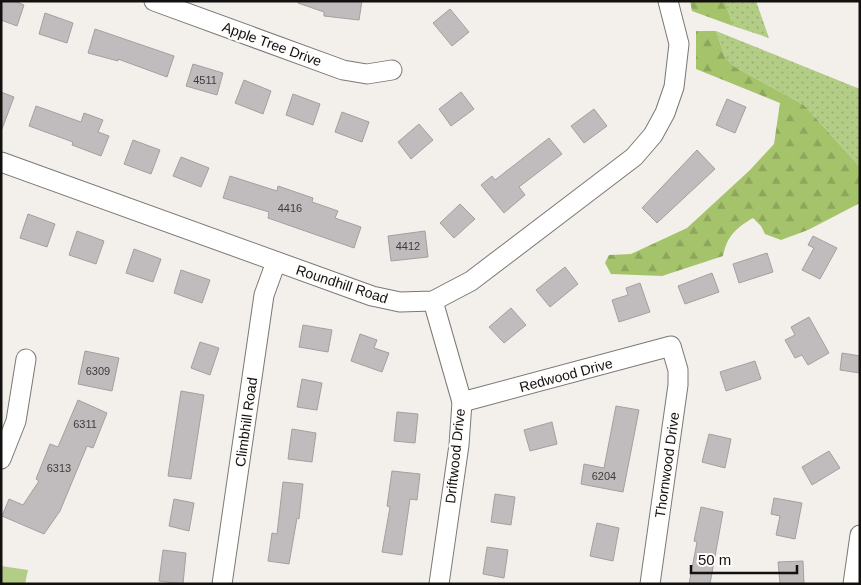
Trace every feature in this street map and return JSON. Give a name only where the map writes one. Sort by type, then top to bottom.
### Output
[{"type":"street","points":[[434,301],[470,281],[607,179],[644,146],[665,113],[674,87],[679,44],[668,1]]},
{"type":"street","name":"Apple Tree Drive","points":[[159,2],[343,70],[367,74],[392,70]]},
{"type":"street","name":"Roundhill Road","points":[[1,162],[386,300],[434,301]]},
{"type":"street","name":"Climbhill Road","points":[[222,584],[264,295],[276,262]]},
{"type":"street","name":"Driftwood Drive","points":[[434,301],[462,402],[459,445],[439,584]]},
{"type":"street","name":"Redwood Drive","points":[[462,402],[670,346]]},
{"type":"street","name":"Thornwood Drive","points":[[650,584],[678,385],[678,370],[670,346]]},
{"type":"street","points":[[1,459],[16,421],[26,359]]},
{"type":"street","points":[[853,584],[860,535]]},
{"type":"green space","points":[[690,1],[725,1],[733,26],[692,11]]},
{"type":"green space","points":[[725,1],[756,1],[769,38],[733,26]]},
{"type":"green space","points":[[696,31],[716,31],[725,57],[735,67],[804,105],[860,167],[860,203],[808,230],[781,240],[765,234],[761,226],[753,218],[733,233],[727,243],[723,256],[662,276],[611,274],[605,263],[609,255],[631,254],[687,228],[750,170],[774,144],[780,103],[696,69]]},
{"type":"green space","points":[[716,31],[860,89],[860,167],[804,105],[735,67],[725,57]]},
{"type":"green space","points":[[1,566],[28,570],[25,584],[1,584]]},
{"type":"building","points":[[1,1],[14,1],[24,5],[17,26],[1,20]]},
{"type":"building","points":[[298,1],[362,1],[359,20],[324,16],[324,12],[298,3]]},
{"type":"building","points":[[450,9],[469,32],[452,46],[433,23]]},
{"type":"building","points":[[45,13],[73,23],[67,43],[39,34]]},
{"type":"building","points":[[95,29],[174,56],[167,77],[118,59],[118,61],[88,53]]},
{"type":"building","points":[[193,64],[223,73],[217,95],[186,86]]},
{"type":"building","points":[[244,80],[271,91],[263,114],[235,103]]},
{"type":"building","points":[[1,92],[14,97],[2,129],[1,129]]},
{"type":"building","points":[[461,92],[474,109],[451,126],[439,109]]},
{"type":"building","points":[[293,94],[320,104],[313,125],[286,115]]},
{"type":"building","points":[[727,99],[746,107],[735,133],[716,125]]},
{"type":"building","points":[[36,106],[81,122],[84,113],[103,120],[98,132],[109,136],[101,156],[72,145],[73,142],[29,126]]},
{"type":"building","points":[[594,109],[607,126],[584,143],[571,126]]},
{"type":"building","points":[[342,112],[369,122],[362,142],[335,132]]},
{"type":"building","points":[[419,124],[433,140],[411,159],[398,142]]},
{"type":"building","points":[[549,138],[562,154],[519,187],[525,195],[504,213],[481,185],[492,176],[495,180]]},
{"type":"building","points":[[133,140],[160,150],[151,174],[124,164]]},
{"type":"building","points":[[697,150],[715,169],[657,223],[642,208]]},
{"type":"building","points":[[181,157],[209,168],[201,187],[173,176]]},
{"type":"building","points":[[230,176],[277,191],[278,186],[313,198],[312,202],[338,211],[335,218],[361,227],[354,248],[268,218],[269,212],[223,198]]},
{"type":"building","points":[[460,204],[475,219],[454,238],[440,223]]},
{"type":"building","points":[[28,214],[55,224],[47,247],[20,238]]},
{"type":"building","points":[[77,231],[104,241],[96,264],[69,255]]},
{"type":"building","points":[[425,231],[428,257],[391,261],[388,236]]},
{"type":"building","points":[[813,236],[837,248],[820,279],[802,270],[814,248],[808,245]]},
{"type":"building","points":[[134,249],[161,259],[153,282],[126,273]]},
{"type":"building","points":[[767,253],[773,272],[739,283],[733,264]]},
{"type":"building","points":[[565,267],[578,284],[550,307],[536,290]]},
{"type":"building","points":[[181,270],[210,280],[202,303],[174,293]]},
{"type":"building","points":[[712,273],[719,292],[685,304],[678,286]]},
{"type":"building","points":[[640,283],[650,312],[619,322],[612,300],[628,295],[626,288]]},
{"type":"building","points":[[511,308],[526,325],[504,343],[489,327]]},
{"type":"building","points":[[809,317],[829,353],[808,365],[802,355],[795,358],[785,340],[795,335],[791,327]]},
{"type":"building","points":[[303,325],[332,330],[328,352],[299,347]]},
{"type":"building","points":[[360,334],[377,340],[374,348],[389,353],[382,372],[351,361]]},
{"type":"building","points":[[200,342],[219,348],[210,375],[191,368]]},
{"type":"building","points":[[85,351],[119,358],[112,391],[78,384]]},
{"type":"building","points":[[842,353],[860,356],[860,373],[840,370]]},
{"type":"building","points":[[755,361],[761,379],[726,391],[720,372]]},
{"type":"building","points":[[302,379],[322,383],[317,410],[297,407]]},
{"type":"building","points":[[181,391],[204,395],[191,479],[168,476]]},
{"type":"building","points":[[78,400],[107,413],[93,448],[87,446],[60,511],[44,534],[2,516],[9,499],[23,505],[39,481],[36,479],[50,444],[58,447]]},
{"type":"building","points":[[616,406],[639,410],[623,492],[581,484],[584,464],[604,468]]},
{"type":"building","points":[[397,412],[418,414],[415,443],[394,441]]},
{"type":"building","points":[[552,422],[557,444],[530,451],[524,430]]},
{"type":"building","points":[[292,429],[316,433],[312,462],[288,459]]},
{"type":"building","points":[[709,434],[731,439],[725,468],[702,462]]},
{"type":"building","points":[[829,451],[840,468],[812,485],[802,467]]},
{"type":"building","points":[[392,471],[420,474],[417,500],[410,499],[402,555],[382,552],[390,507],[387,506]]},
{"type":"building","points":[[283,482],[303,484],[299,519],[297,518],[289,564],[268,561],[272,533],[277,534]]},
{"type":"building","points":[[495,494],[515,497],[511,525],[491,522]]},
{"type":"building","points":[[774,498],[802,503],[795,539],[776,535],[780,516],[771,514]]},
{"type":"building","points":[[174,499],[194,503],[189,531],[169,526]]},
{"type":"building","points":[[701,507],[723,512],[710,584],[689,584],[697,542],[694,541]]},
{"type":"building","points":[[597,523],[619,528],[613,561],[590,556]]},
{"type":"building","points":[[487,547],[508,550],[504,578],[483,574]]},
{"type":"building","points":[[163,550],[186,553],[183,584],[159,581]]},
{"type":"building","points":[[803,561],[804,584],[780,584],[778,562]]}]
